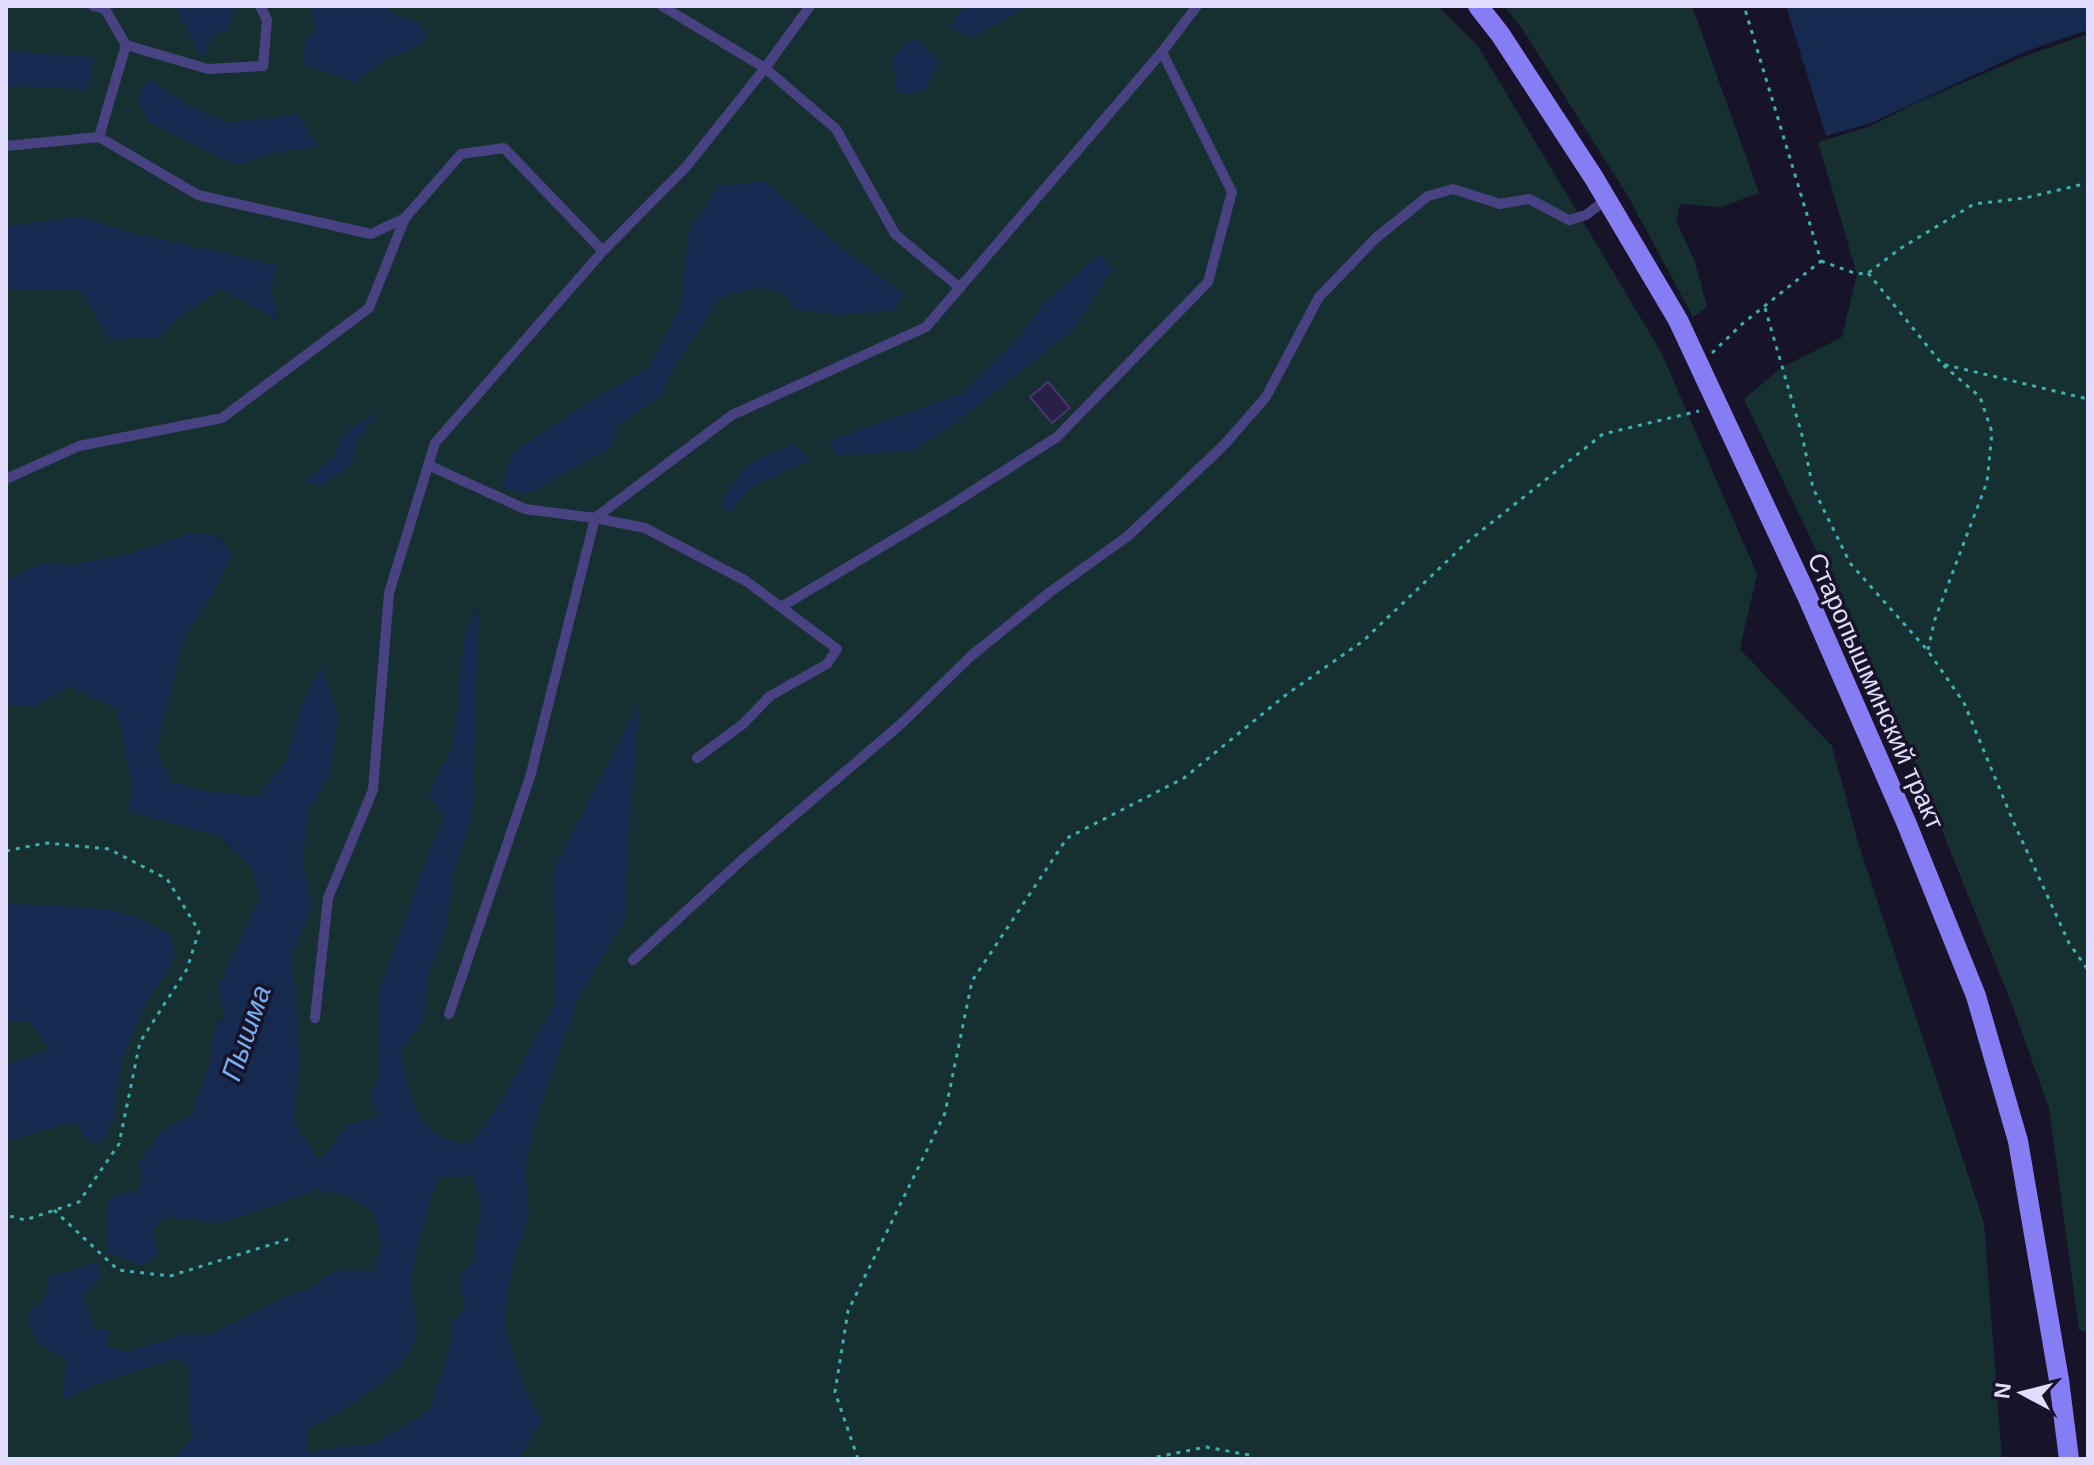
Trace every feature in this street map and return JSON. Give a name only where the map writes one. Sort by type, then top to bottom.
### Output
[{"type":"street","name":"Старопышминский тракт","points":[[1478,6],[1500,34],[1607,199],[1678,320],[1813,610],[1906,822],[1976,996],[2018,1141],[2059,1380],[2069,1459]]},
{"type":"lane","points":[[93,6],[105,9],[126,45],[208,69],[263,66],[267,20],[260,6]]},
{"type":"lane","points":[[662,6],[765,68],[836,129],[895,234],[960,288]]},
{"type":"lane","points":[[449,1014],[530,777],[595,518],[732,415],[926,327],[1162,52],[1197,6]]},
{"type":"lane","points":[[315,1018],[328,898],[373,790],[389,593],[435,443],[603,251],[686,167],[765,68],[804,8]]},
{"type":"lane","points":[[99,137],[126,45]]},
{"type":"lane","points":[[781,607],[1057,437],[1208,282],[1232,192],[1162,52]]},
{"type":"lane","points":[[6,146],[99,137],[198,195],[371,234],[405,218]]},
{"type":"lane","points":[[6,479],[79,446],[222,418],[369,308],[405,218],[461,154],[504,148],[603,251]]},
{"type":"lane","points":[[633,960],[744,858],[901,724],[971,656],[1050,592],[1128,536],[1223,446],[1266,397],[1319,297],[1376,238],[1428,196],[1453,189],[1500,204],[1529,199],[1569,220],[1586,215],[1607,199]]},
{"type":"lane","points":[[428,465],[525,509],[645,528],[746,581],[837,649],[827,664],[770,696],[743,724],[697,758]]},
{"type":"path","points":[[1744,6],[1821,261]]},
{"type":"path","points":[[1821,261],[1857,274],[1868,273],[1901,248],[1974,204],[2025,198],[2088,183]]},
{"type":"path","points":[[1700,364],[1742,324],[1821,261]]},
{"type":"path","points":[[1868,273],[1942,364],[1980,397],[1992,432],[1987,482],[1935,619],[1928,651]]},
{"type":"path","points":[[1765,308],[1802,435],[1813,488],[1850,563],[1928,651],[1964,703],[2013,821],[2069,943],[2088,970]]},
{"type":"path","points":[[1942,364],[2088,399]]},
{"type":"path","points":[[858,1459],[835,1392],[848,1311],[945,1113],[972,981],[1067,838],[1184,778],[1287,694],[1363,641],[1466,543],[1603,434],[1717,407]]},
{"type":"path","points":[[6,851],[46,843],[109,849],[167,879],[199,931],[187,969],[140,1042],[119,1144],[79,1202],[25,1220],[6,1215]]},
{"type":"path","points":[[54,1210],[118,1270],[170,1276],[292,1238]]},
{"type":"path","points":[[1147,1459],[1206,1447],[1249,1455],[1255,1459]]},
{"type":"green space","points":[[6,6],[1438,6],[1478,46],[1661,352],[1757,574],[1740,649],[1832,746],[1857,839],[1984,1223],[2002,1459],[6,1459]]},
{"type":"green space","points":[[1504,6],[1692,6],[1759,193],[1721,207],[1680,204],[1676,221],[1695,261],[1707,307],[1693,317],[1629,198],[1521,27]]},
{"type":"green space","points":[[2088,34],[2088,1333],[2079,1330],[2049,1108],[2014,1010],[1901,728],[1744,399],[1781,368],[1842,337],[1857,274],[1818,142],[1871,126],[1918,102],[2025,56]]},
{"type":"water","points":[[170,6],[234,6],[228,31],[213,35],[202,58],[177,10]]},
{"type":"water","points":[[311,6],[386,6],[390,13],[418,21],[427,38],[408,52],[392,55],[355,82],[303,64],[305,43],[315,28]]},
{"type":"water","points":[[965,6],[1028,6],[972,37],[949,28]]},
{"type":"water","points":[[1786,6],[2088,6],[2088,30],[2024,52],[1871,123],[1826,136]]},
{"type":"water","points":[[914,37],[940,61],[924,92],[897,94],[893,56]]},
{"type":"water","points":[[6,51],[95,57],[87,89],[6,86]]},
{"type":"water","points":[[150,79],[184,103],[230,123],[297,114],[319,147],[277,152],[236,165],[148,121],[137,97]]},
{"type":"water","points":[[764,181],[848,253],[904,294],[893,311],[838,315],[795,309],[784,293],[756,287],[719,299],[669,376],[662,395],[618,425],[611,447],[528,494],[501,488],[513,452],[648,368],[680,308],[689,232],[719,186]]},
{"type":"water","points":[[81,216],[131,233],[278,265],[271,289],[278,320],[222,289],[175,320],[162,337],[110,339],[79,289],[6,289],[6,226]]},
{"type":"water","points":[[1099,255],[1113,269],[1073,330],[953,425],[914,450],[837,456],[829,441],[961,394],[1016,341],[1043,304]]},
{"type":"water","points":[[380,411],[356,442],[352,464],[322,485],[305,483],[333,457],[348,430]]},
{"type":"water","points":[[795,443],[809,460],[751,487],[726,515],[722,501],[748,464]]},
{"type":"water","name":"Пышма","points":[[192,533],[216,535],[233,554],[215,590],[184,638],[156,750],[171,782],[199,790],[258,797],[287,759],[302,703],[322,667],[338,715],[331,771],[309,810],[302,864],[313,905],[292,953],[300,1059],[293,1122],[320,1161],[347,1125],[377,1117],[370,1095],[380,1073],[380,985],[426,859],[445,817],[428,793],[453,747],[465,631],[479,607],[472,819],[453,876],[446,931],[427,978],[424,1018],[400,1052],[419,1113],[427,1125],[452,1141],[471,1144],[500,1103],[556,1002],[553,870],[639,704],[625,920],[579,996],[534,1125],[525,1169],[529,1215],[513,1263],[505,1310],[506,1333],[524,1387],[542,1421],[519,1459],[173,1459],[191,1439],[188,1364],[174,1359],[94,1385],[62,1401],[67,1360],[39,1344],[26,1318],[46,1295],[49,1276],[97,1263],[102,1276],[83,1296],[95,1329],[109,1330],[107,1347],[126,1352],[187,1333],[207,1336],[297,1292],[314,1288],[327,1275],[351,1269],[372,1273],[382,1247],[372,1209],[346,1196],[318,1190],[221,1223],[165,1217],[153,1229],[158,1253],[143,1266],[108,1253],[106,1205],[116,1194],[138,1191],[143,1177],[139,1163],[161,1131],[192,1114],[209,1065],[215,1026],[224,1016],[218,988],[260,897],[252,868],[219,836],[128,811],[133,792],[117,708],[69,687],[35,706],[6,706],[6,581],[42,563],[70,565],[132,553]],"holes":[[[472,1175],[481,1205],[474,1260],[460,1277],[464,1308],[452,1323],[450,1346],[429,1412],[375,1443],[307,1452],[308,1430],[388,1377],[411,1349],[417,1327],[413,1268],[437,1179]]]},
{"type":"water","points":[[6,903],[109,909],[132,915],[171,934],[175,957],[144,1008],[122,1059],[114,1118],[100,1145],[90,1143],[74,1122],[6,1141],[6,1064],[50,1050],[30,1022],[6,1022]]},
{"type":"building","points":[[1048,382],[1070,408],[1052,423],[1030,397]]}]
